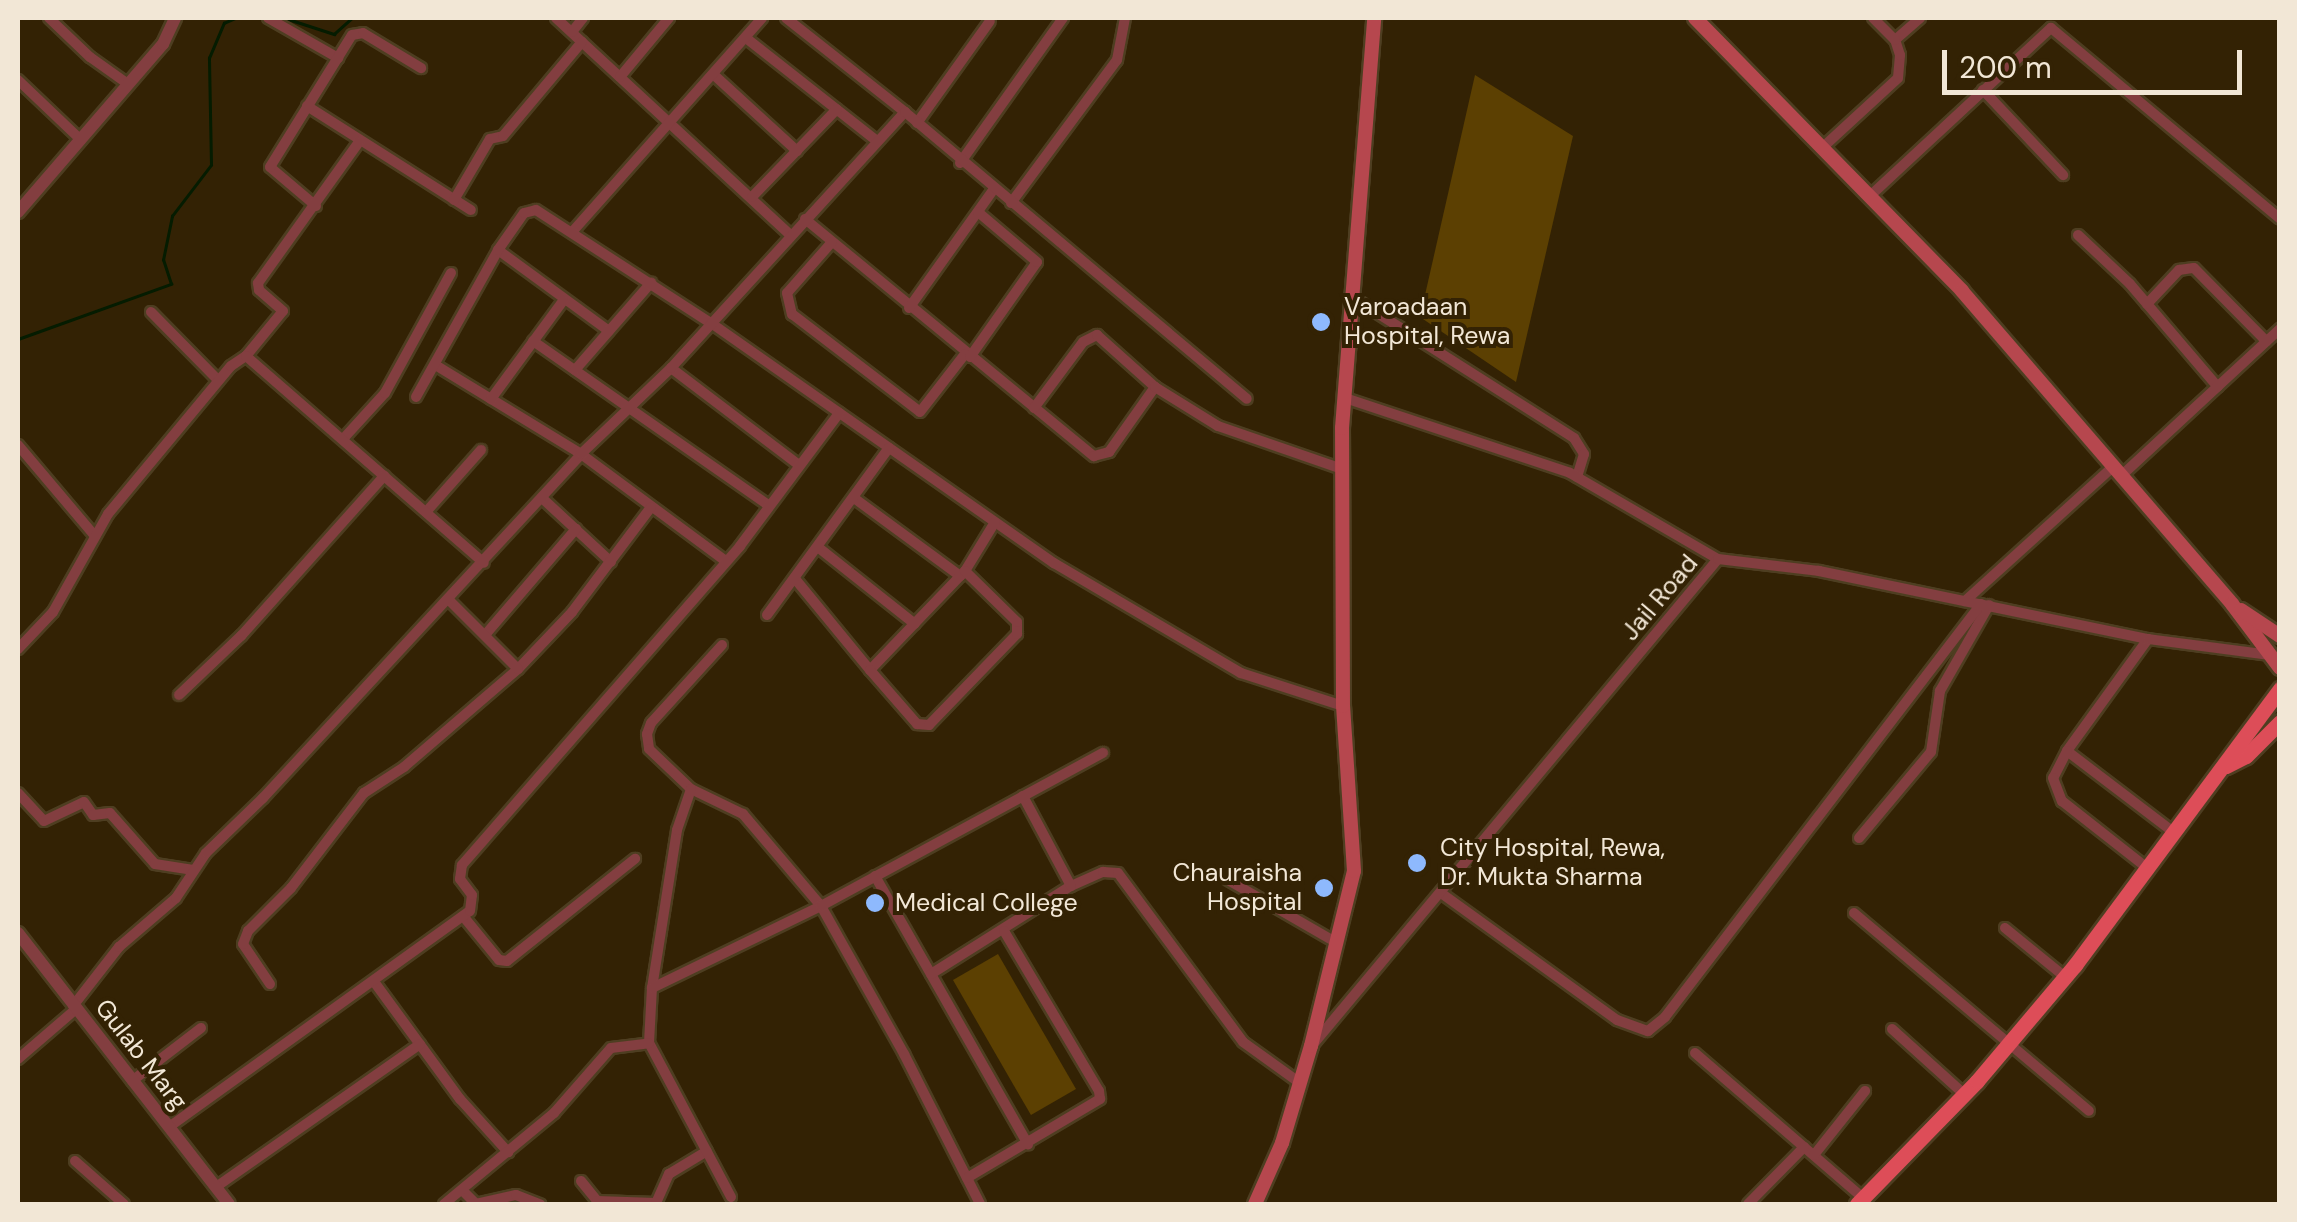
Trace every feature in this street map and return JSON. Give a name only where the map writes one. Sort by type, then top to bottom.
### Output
[{"type":"main road","points":[[1254,1204],[1282,1143],[1311,1046],[1354,871],[1343,706],[1342,469],[1344,398],[1374,18]]},
{"type":"main road","points":[[1695,18],[1962,292],[2232,604],[2280,668]]},
{"type":"main road","points":[[2232,604],[2280,636]]},
{"type":"main road","points":[[1860,1201],[1964,1094],[2065,976],[2280,690]]},
{"type":"main road","points":[[2226,766],[2246,756],[2280,722]]},
{"type":"street","points":[[49,18],[90,57],[128,84]]},
{"type":"street","points":[[18,212],[163,44],[176,18]]},
{"type":"street","points":[[268,18],[338,58]]},
{"type":"street","points":[[556,18],[790,235]]},
{"type":"street","points":[[572,32],[583,18]]},
{"type":"street","points":[[620,78],[669,18]]},
{"type":"street","points":[[573,231],[762,18]]},
{"type":"street","points":[[786,18],[905,112],[960,163],[1247,399]]},
{"type":"street","points":[[960,163],[1063,18]]},
{"type":"street","points":[[1011,202],[1117,60],[1124,18]]},
{"type":"street","points":[[1822,148],[1898,78],[1900,55],[1895,40],[1873,18]]},
{"type":"street","points":[[1895,40],[1920,18]]},
{"type":"street","points":[[2042,18],[2280,219]]},
{"type":"street","points":[[917,123],[990,21]]},
{"type":"street","points":[[1870,196],[2051,28]]},
{"type":"street","points":[[316,206],[270,167],[352,35],[362,33],[422,68]]},
{"type":"street","points":[[746,38],[877,140]]},
{"type":"street","points":[[454,200],[490,139],[503,136],[582,42]]},
{"type":"street","points":[[714,74],[797,151]]},
{"type":"street","points":[[19,84],[81,140]]},
{"type":"street","points":[[1984,90],[2063,174]]},
{"type":"street","points":[[307,106],[471,210]]},
{"type":"street","points":[[752,198],[837,109]]},
{"type":"street","points":[[18,1058],[74,1007],[120,947],[176,898],[192,870],[484,563],[581,454],[672,368],[905,112]]},
{"type":"street","points":[[18,649],[53,612],[95,536],[218,380],[246,356],[283,310],[259,290],[258,283],[359,142]]},
{"type":"street","points":[[908,308],[994,189]]},
{"type":"street","points":[[416,397],[437,366],[498,250],[530,210],[573,231],[995,522],[1196,649],[1264,682],[1343,706]]},
{"type":"street","points":[[832,242],[787,293],[792,314],[920,412],[1037,262],[978,212]]},
{"type":"street","points":[[805,219],[908,308],[1101,458],[1155,387]]},
{"type":"street","points":[[2078,236],[2147,304],[2218,387]]},
{"type":"street","points":[[498,250],[608,331]]},
{"type":"street","points":[[2147,304],[2179,270],[2194,268],[2266,342]]},
{"type":"street","points":[[343,439],[384,393],[451,273]]},
{"type":"street","points":[[574,370],[650,283]]},
{"type":"street","points":[[1352,297],[1511,394],[1574,438],[1584,454],[1577,476]]},
{"type":"street","points":[[491,399],[563,300]]},
{"type":"street","points":[[151,312],[218,380]]},
{"type":"street","points":[[1966,600],[2218,387],[2280,329]]},
{"type":"street","points":[[1034,408],[1088,336],[1097,335],[1155,387],[1218,426],[1342,469]]},
{"type":"street","points":[[532,341],[633,407],[768,505]]},
{"type":"street","points":[[246,356],[484,563]]},
{"type":"street","points":[[437,366],[581,454],[724,560]]},
{"type":"street","points":[[672,368],[799,465]]},
{"type":"street","points":[[1344,398],[1577,476],[1718,559]]},
{"type":"street","points":[[169,1127],[463,916],[474,904],[460,879],[462,865],[740,546],[838,412]]},
{"type":"street","points":[[18,445],[95,536]]},
{"type":"street","points":[[767,615],[889,448]]},
{"type":"street","points":[[426,512],[481,450]]},
{"type":"street","points":[[180,695],[240,636],[384,476]]},
{"type":"street","points":[[542,498],[612,562]]},
{"type":"street","points":[[796,580],[917,724],[929,725],[1016,634],[1018,622],[962,574],[854,498]]},
{"type":"street","points":[[270,984],[243,944],[248,931],[291,888],[364,793],[404,768],[518,669],[612,562],[651,507]]},
{"type":"street","points":[[870,670],[962,574],[995,522]]},
{"type":"street","points":[[485,635],[576,529]]},
{"type":"street","points":[[819,548],[914,624]]},
{"type":"street","name":"Jail Road","points":[[1311,1046],[1718,559],[1820,571],[2148,638],[2269,654]]},
{"type":"street","points":[[449,600],[518,669]]},
{"type":"street","points":[[1442,893],[1616,1020],[1648,1031],[1664,1017],[1985,605]]},
{"type":"street","points":[[1860,838],[1931,752],[1940,691],[1985,605]]},
{"type":"street","points":[[2146,867],[2062,801],[2053,778],[2066,751],[2148,638]]},
{"type":"street","points":[[722,645],[647,734],[649,749],[691,789],[743,814],[821,906],[980,1204]]},
{"type":"street","points":[[2066,751],[2172,832]]},
{"type":"street","points":[[652,988],[821,906],[1103,754]]},
{"type":"street","points":[[691,789],[677,830],[652,988],[649,1042],[731,1197]]},
{"type":"street","points":[[18,793],[44,820],[84,802],[93,815],[110,813],[156,864],[192,870]]},
{"type":"street","points":[[1023,796],[1071,886]]},
{"type":"street","points":[[463,916],[499,960],[507,960],[635,859]]},
{"type":"street","points":[[931,974],[1004,932],[1071,886],[1103,872],[1118,873],[1243,1042],[1300,1083]]},
{"type":"street","points":[[875,876],[1028,1144]]},
{"type":"street","points":[[1228,880],[1336,943]]},
{"type":"street","points":[[1854,913],[2089,1111]]},
{"type":"street","points":[[2005,928],[2065,976]]},
{"type":"street","points":[[967,1178],[1100,1099],[1100,1091],[1004,932]]},
{"type":"street","name":"Gulab Marg","points":[[19,939],[229,1204]]},
{"type":"street","points":[[374,982],[508,1152]]},
{"type":"street","points":[[132,1081],[201,1028]]},
{"type":"street","points":[[1892,1029],[1964,1094]]},
{"type":"street","points":[[444,1204],[554,1112],[611,1048],[649,1042]]},
{"type":"street","points":[[216,1187],[420,1044]]},
{"type":"street","points":[[1695,1054],[1814,1155],[1860,1201]]},
{"type":"street","points":[[1814,1155],[1866,1091]]},
{"type":"street","points":[[1748,1204],[1804,1147]]},
{"type":"street","points":[[580,1181],[597,1201],[656,1203],[670,1174],[707,1151]]},
{"type":"street","points":[[75,1161],[124,1204]]},
{"type":"street","points":[[462,1190],[476,1204],[521,1195],[540,1204]]},
{"type":"shaded area","points":[[1475,75],[1573,136],[1516,382],[1420,317]]},
{"type":"shaded area","points":[[998,954],[1076,1089],[1031,1115],[953,980]]},
{"type":"waterway","points":[[18,339],[171,284],[163,260],[172,216],[211,165],[209,58],[224,23],[235,18]]},
{"type":"waterway","points":[[285,18],[334,34],[352,18]]},
{"type":"place","name":"Varoadaan Hospital, Rewa","points":[[1321,322]]},
{"type":"place","name":"City Hospital, Rewa, Dr. Mukta Sharma","points":[[1417,863]]},
{"type":"place","name":"Chauraisha Hospital","points":[[1324,888]]},
{"type":"place","name":"Medical College","points":[[875,903]]}]
